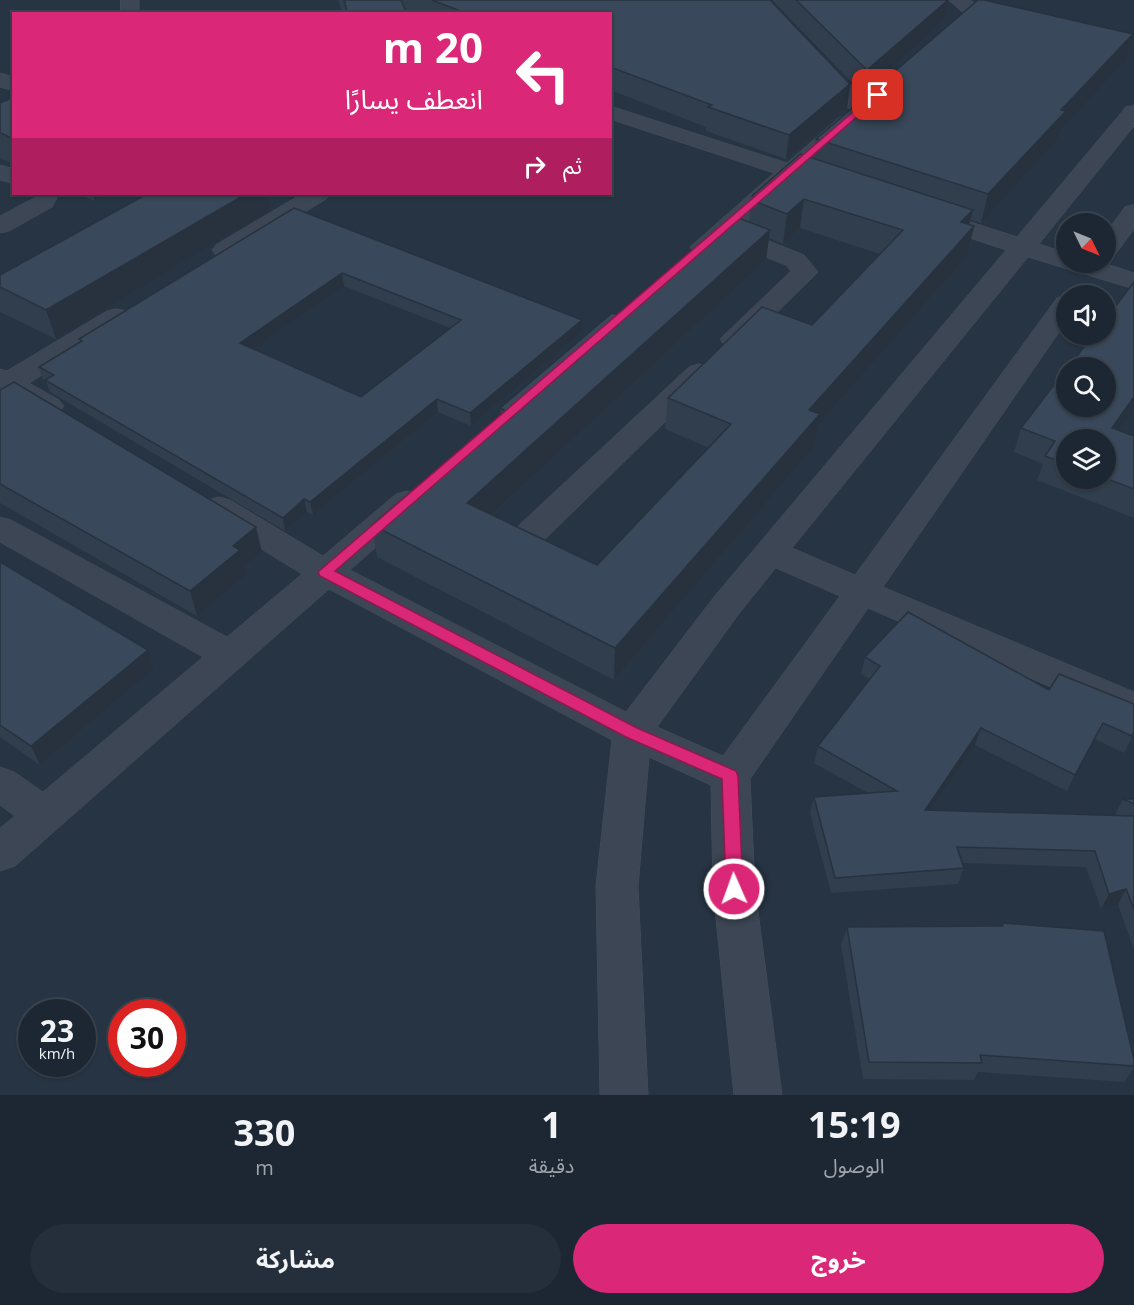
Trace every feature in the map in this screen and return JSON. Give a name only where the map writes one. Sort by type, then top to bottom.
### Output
[{"type":"street","points":[[685,262],[871,101],[759,0]]},
{"type":"street","points":[[961,12],[1030,24]]},
{"type":"street","points":[[624,1095],[617,885],[632,733],[726,606],[1134,112]]},
{"type":"street","points":[[612,113],[824,182]]},
{"type":"street","points":[[0,226],[44,202],[47,195]]},
{"type":"street","points":[[207,261],[304,196]]},
{"type":"street","points":[[912,211],[1056,258]]},
{"type":"street","points":[[1116,233],[1134,212]]},
{"type":"street","points":[[528,537],[805,272],[795,260],[721,230]]},
{"type":"street","points":[[1116,272],[1134,281]]},
{"type":"street","points":[[3,383],[138,304]]},
{"type":"street","points":[[758,1095],[734,889],[730,776],[1056,318]]},
{"type":"street","points":[[3,383],[70,419]]},
{"type":"street","points":[[0,853],[424,487]]},
{"type":"street","points":[[193,493],[325,572],[632,733],[730,776]]},
{"type":"street","points":[[0,528],[230,655]]},
{"type":"street","points":[[770,552],[1134,708]]},
{"type":"street","points":[[0,783],[44,815]]},
{"type":"building","points":[[344,0],[401,0],[406,12],[347,12]]},
{"type":"building","points":[[432,0],[770,0],[850,84],[789,135],[708,107],[712,105],[612,68],[612,12],[463,12]]},
{"type":"building","points":[[796,0],[948,0],[867,70]]},
{"type":"building","points":[[978,0],[1133,34],[1061,110],[1066,111],[988,194],[816,139]]},
{"type":"building","points":[[12,98],[12,138],[0,133],[0,103]]},
{"type":"building","points":[[800,154],[973,210],[961,222],[974,226],[809,410],[820,414],[615,648],[372,525],[506,411],[500,408],[612,313],[617,315],[733,216],[770,230],[467,503],[597,565],[731,424],[668,398],[762,307],[812,325],[903,230],[804,199],[787,214],[751,200],[755,197],[752,196]]},
{"type":"building","points":[[145,195],[244,195],[46,310],[0,287],[0,275]]},
{"type":"building","points":[[294,208],[582,320],[470,413],[437,399],[310,502],[304,499],[283,518],[45,380],[54,375],[39,367],[82,341],[79,339]],"holes":[[[342,273],[461,320],[361,397],[240,343]]]},
{"type":"building","points":[[1134,282],[1134,397],[1112,428],[1115,429],[1056,429],[1056,460],[1045,456],[1055,441],[1021,428],[1056,382],[1056,417],[1116,417],[1116,357],[1076,357],[1086,345],[1116,345],[1116,306]]},
{"type":"building","points":[[14,382],[256,527],[233,546],[240,550],[190,591],[0,484],[0,390]]},
{"type":"building","points":[[1116,429],[1134,436],[1134,489],[1116,482]]},
{"type":"building","points":[[0,562],[148,650],[31,746],[0,725]]},
{"type":"building","points":[[908,612],[1049,690],[1059,674],[1134,704],[1132,736],[1103,723],[1075,775],[981,728],[925,810],[1134,816],[1134,909],[1126,889],[1109,894],[1095,851],[957,847],[964,868],[835,878],[814,797],[897,791],[818,746],[880,666],[865,657]]},
{"type":"building","points":[[1123,799],[1134,799],[1134,804]]},
{"type":"building","points":[[1002,923],[1104,931],[1134,1066],[980,1055],[982,1063],[869,1062],[847,927],[1003,926]]},
{"type":"route","points":[[734,889],[730,776],[632,733],[325,572],[878,95]]}]
